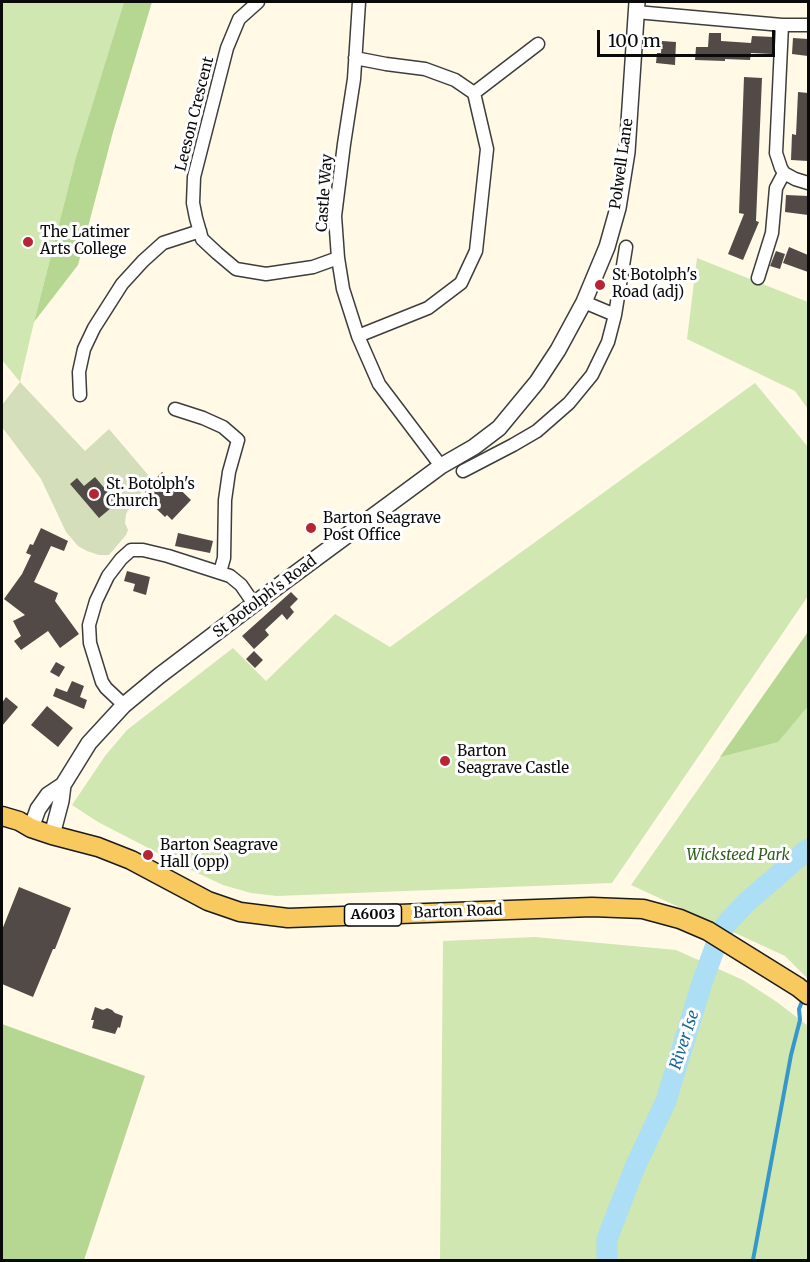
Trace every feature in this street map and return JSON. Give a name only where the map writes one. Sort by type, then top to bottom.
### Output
[{"type":"main road","name":"Barton Road","points":[[2,816],[19,821],[31,828],[98,847],[131,860],[208,901],[240,912],[288,918],[592,907],[643,909],[680,919],[708,930],[808,995]]},
{"type":"main road","name":"Barton Road","points":[[2,827],[18,831],[31,828]]},
{"type":"street","name":"Leeson Crescent","points":[[258,2],[239,19],[227,48],[194,177],[193,203],[202,239],[236,269],[266,274],[313,267],[338,258]]},
{"type":"street","name":"Castle Way","points":[[359,2],[354,79],[335,216],[343,290],[358,336],[379,384],[441,466]]},
{"type":"street","points":[[636,7],[782,25],[808,25]]},
{"type":"street","name":"Polwell Lane","points":[[575,319],[607,247],[618,208],[627,152],[636,7]]},
{"type":"street","points":[[782,25],[776,153],[784,173],[795,180],[808,183]]},
{"type":"street","points":[[474,93],[537,44]]},
{"type":"street","points":[[355,58],[425,69],[455,80],[474,93],[487,148],[476,251],[461,283],[428,308],[358,336]]},
{"type":"street","points":[[758,278],[772,233],[776,188],[784,173]]},
{"type":"street","points":[[80,395],[80,372],[84,349],[94,328],[122,284],[163,243],[200,231]]},
{"type":"street","points":[[463,471],[537,431],[569,403],[592,375],[608,342],[615,315],[626,247]]},
{"type":"street","points":[[584,302],[615,315]]},
{"type":"street","name":"St Botolph's Road","points":[[31,828],[38,809],[48,795],[63,785],[89,743],[124,705],[254,604],[441,466],[474,447],[499,428],[537,382],[575,319]]},
{"type":"street","points":[[175,409],[224,427],[238,440],[229,472],[225,500],[224,558],[220,572]]},
{"type":"street","points":[[499,428],[513,445]]},
{"type":"street","points":[[124,705],[102,682],[89,635],[89,625],[96,601],[108,576],[131,550],[143,550],[168,556],[220,572],[236,580],[254,604]]},
{"type":"street","name":"St Botolph's Road","points":[[52,835],[63,785]]},
{"type":"green space","name":"The Latimer Arts College","points":[[2,2],[124,2],[73,169],[20,382],[2,360]]},
{"type":"green space","points":[[124,2],[152,2],[113,132],[78,265],[34,322],[75,161]]},
{"type":"green space","points":[[697,258],[808,302],[808,409],[795,391],[687,339]]},
{"type":"green space","points":[[20,382],[85,451],[109,429],[149,476],[140,487],[142,492],[126,514],[125,523],[128,530],[126,535],[109,555],[87,551],[78,546],[66,532],[41,479],[2,427],[2,405]]},
{"type":"green space","points":[[755,383],[808,447],[808,596],[612,883],[277,896],[251,893],[223,885],[189,869],[98,822],[72,805],[105,756],[127,730],[233,648],[266,681],[335,614],[390,647]]},
{"type":"green space","name":"Wicksteed Park","points":[[808,632],[808,979],[785,956],[631,885]]},
{"type":"green space","points":[[808,632],[808,706],[778,742],[720,757]]},
{"type":"green space","points":[[535,937],[676,950],[743,980],[808,1026],[808,1260],[440,1260],[443,941]]},
{"type":"green space","points":[[2,1024],[145,1076],[84,1260],[2,1260]]},
{"type":"building","points":[[709,33],[721,33],[721,41],[751,43],[752,36],[773,37],[772,54],[751,53],[750,60],[695,60],[696,47],[708,47]]},
{"type":"building","points":[[793,38],[808,39],[808,56],[792,54]]},
{"type":"building","points":[[662,41],[676,42],[675,65],[656,63],[657,53],[661,53]]},
{"type":"building","points":[[744,77],[762,78],[756,221],[759,222],[743,260],[728,254],[744,214],[739,213]]},
{"type":"building","points":[[798,92],[808,93],[808,161],[791,160],[792,134],[796,135]]},
{"type":"building","points":[[786,195],[808,196],[808,215],[785,212]]},
{"type":"building","points":[[789,247],[808,255],[808,272],[783,263]]},
{"type":"building","points":[[776,251],[785,254],[780,269],[770,266]]},
{"type":"building","points":[[162,472],[191,500],[172,520],[167,515],[165,517],[144,497],[147,494],[144,491]]},
{"type":"building","name":"St. Botolph's Church","points":[[95,477],[117,503],[99,518],[70,484],[77,478],[84,486]]},
{"type":"building","points":[[41,528],[68,541],[64,551],[51,546],[34,582],[58,593],[55,601],[79,634],[60,648],[48,631],[21,650],[14,641],[21,636],[13,621],[25,615],[4,599],[22,574],[31,555],[26,553],[30,544],[33,545]]},
{"type":"building","points":[[178,533],[213,541],[210,553],[175,546]]},
{"type":"building","points":[[127,571],[150,577],[146,595],[133,591],[135,584],[124,581]]},
{"type":"building","points":[[291,592],[298,599],[290,607],[294,612],[287,620],[282,614],[265,630],[269,635],[254,649],[242,636]]},
{"type":"building","points":[[254,651],[263,660],[255,668],[246,659]]},
{"type":"building","points":[[56,662],[65,667],[59,677],[50,672]]},
{"type":"building","points":[[72,681],[84,686],[80,697],[87,700],[84,709],[53,696],[56,688],[67,692]]},
{"type":"building","points":[[6,697],[18,707],[2,726],[2,703]]},
{"type":"building","points":[[47,706],[73,728],[58,747],[31,725]]},
{"type":"building","points":[[19,887],[71,908],[33,997],[2,984],[2,930]]},
{"type":"building","points":[[95,1007],[103,1010],[107,1008],[123,1016],[120,1028],[118,1027],[115,1034],[92,1028],[94,1020],[91,1020]]},
{"type":"waterway","name":"River Ise","points":[[607,1260],[607,1239],[635,1167],[666,1101],[718,939],[726,924],[747,902],[808,849]]},
{"type":"waterway","points":[[753,1260],[791,1055],[800,1020],[799,1009],[803,999]]},
{"type":"place","name":"The Latimer Arts College","points":[[28,242]]},
{"type":"place","name":"St Botolph's Road (adj)","points":[[600,285]]},
{"type":"place","name":"St. Botolph's Church","points":[[94,494]]},
{"type":"place","name":"Barton Seagrave Post Office","points":[[311,528]]},
{"type":"place","name":"Barton Seagrave Castle","points":[[445,761]]},
{"type":"place","name":"Barton Seagrave Hall (opp)","points":[[148,855]]}]
